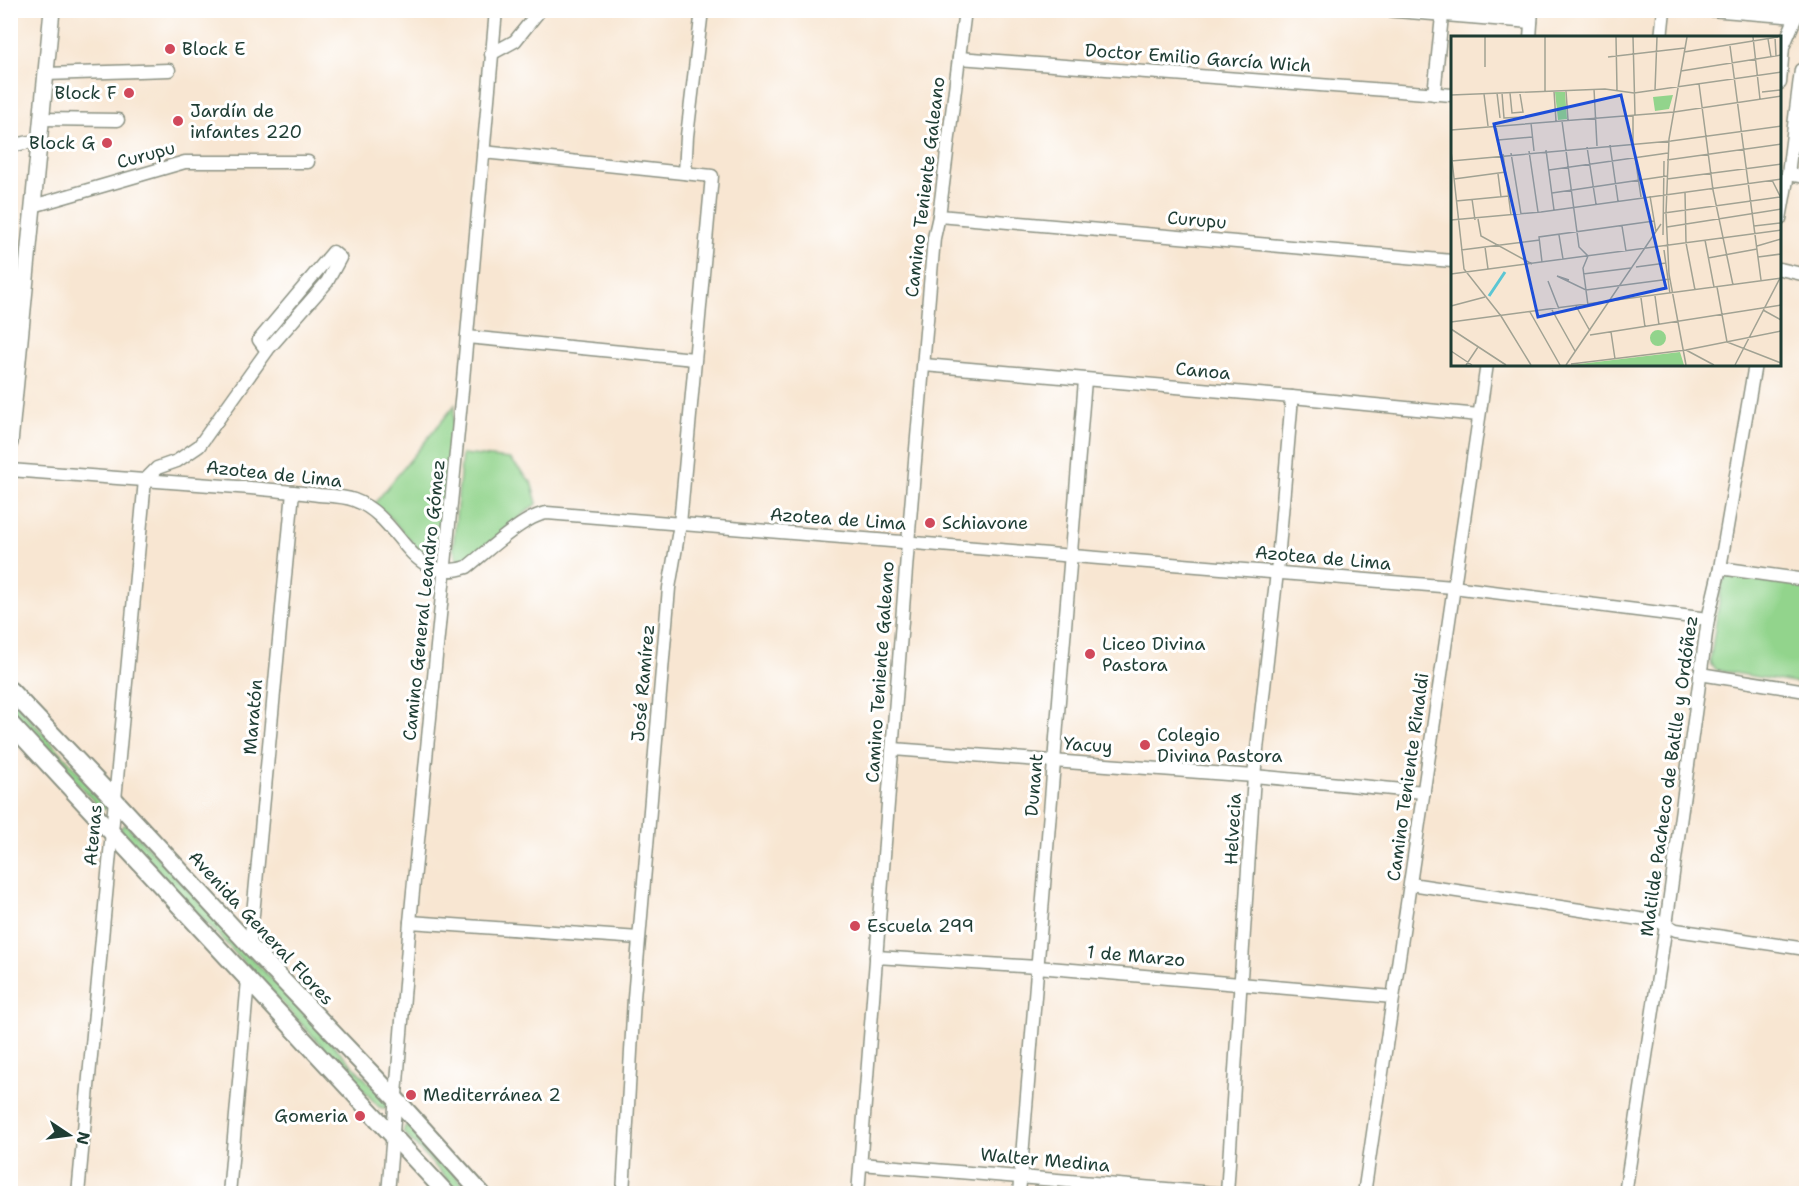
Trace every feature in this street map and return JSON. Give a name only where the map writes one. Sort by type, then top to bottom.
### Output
[{"type":"main road","name":"Avenida General Flores","points":[[10,690],[395,1098],[482,1194]]},
{"type":"main road","points":[[10,723],[447,1194]]},
{"type":"street","points":[[10,443],[15,359],[52,10]]},
{"type":"street","name":"Camino General Leandro Gómez","points":[[388,1194],[410,922],[467,337],[496,10]]},
{"type":"street","points":[[491,54],[514,40],[540,10]]},
{"type":"street","points":[[483,152],[685,173],[687,136],[702,10]]},
{"type":"street","name":"Camino Teniente Galeano","points":[[858,1194],[934,238],[939,216],[965,10]]},
{"type":"street","points":[[1384,10],[1442,16],[1532,16],[1530,36]]},
{"type":"street","points":[[1661,36],[1664,10]]},
{"type":"street","points":[[1710,10],[1798,14],[1783,47],[1781,65]]},
{"type":"street","points":[[1434,94],[1442,16]]},
{"type":"street","name":"Doctor Emilio García Wich","points":[[959,58],[1451,95]]},
{"type":"street","points":[[1781,209],[1802,70],[1806,68]]},
{"type":"street","points":[[46,74],[169,70]]},
{"type":"street","points":[[41,119],[118,120]]},
{"type":"street","points":[[10,146],[39,140]]},
{"type":"street","name":"Curupu","points":[[33,206],[186,162],[308,162]]},
{"type":"street","name":"José Ramírez","points":[[623,1194],[625,1128],[639,938],[669,588],[680,524],[712,176],[685,173]]},
{"type":"street","points":[[1788,174],[1806,177]]},
{"type":"street","name":"Curupu","points":[[939,216],[1451,261]]},
{"type":"street","points":[[145,480],[157,468],[177,461],[199,446],[267,351],[313,300],[331,275],[340,258],[333,252],[260,340],[267,351]]},
{"type":"street","points":[[1781,269],[1806,275]]},
{"type":"street","points":[[467,337],[694,359]]},
{"type":"street","name":"Canoa","points":[[924,365],[1479,415]]},
{"type":"street","name":"Camino Teniente Rinaldi","points":[[1364,1194],[1487,366]]},
{"type":"street","name":"Matilde Pacheco de Batlle y Ordóñez","points":[[1625,1194],[1666,925],[1708,619],[1720,568],[1755,366]]},
{"type":"street","name":"Dunant","points":[[1019,1194],[1085,380]]},
{"type":"street","name":"Helvecia","points":[[1227,1194],[1254,776],[1277,572],[1292,397]]},
{"type":"street","name":"Azotea de Lima","points":[[10,470],[340,497],[363,504],[385,520],[420,562],[431,569],[444,571],[455,571],[467,567],[524,523],[541,514],[1453,587],[1708,619]]},
{"type":"street","name":"Atenas","points":[[78,1194],[145,480]]},
{"type":"street","name":"Maratón","points":[[250,946],[293,492]]},
{"type":"street","points":[[1720,568],[1806,580]]},
{"type":"street","points":[[1700,674],[1806,691]]},
{"type":"street","name":"Yacuy","points":[[893,749],[1254,776],[1424,792]]},
{"type":"street","points":[[1411,884],[1659,922],[1676,930],[1806,949]]},
{"type":"street","points":[[410,922],[639,938]]},
{"type":"street","name":"1 de Marzo","points":[[876,957],[1037,967],[1393,997]]},
{"type":"street","points":[[229,1194],[248,980]]},
{"type":"street","name":"Walter Medina","points":[[861,1164],[1227,1194]]},
{"type":"green space","points":[[455,405],[441,546],[436,552],[423,555],[386,513],[374,504]]},
{"type":"green space","points":[[462,454],[510,459],[531,482],[537,503],[471,559],[464,561],[457,559],[453,548]]},
{"type":"green space","points":[[1727,575],[1806,584],[1806,685],[1716,670],[1711,665],[1722,583]]},
{"type":"green space","points":[[11,698],[108,804],[107,808],[100,808],[11,713]]},
{"type":"green space","points":[[126,824],[387,1102],[386,1109],[379,1107],[120,830]]},
{"type":"green space","points":[[405,1126],[410,1127],[472,1193],[460,1193],[403,1132]]},
{"type":"place","name":"Block E","points":[[170,49]]},
{"type":"place","name":"Block F","points":[[129,93]]},
{"type":"place","name":"Jardín de infantes 220","points":[[178,121]]},
{"type":"place","name":"Block G","points":[[107,143]]},
{"type":"place","name":"Schiavone","points":[[930,523]]},
{"type":"place","name":"Liceo Divina Pastora","points":[[1090,654]]},
{"type":"place","name":"Colegio Divina Pastora","points":[[1145,745]]},
{"type":"place","name":"Escuela 299","points":[[855,926]]},
{"type":"place","name":"Mediterránea 2","points":[[411,1095]]},
{"type":"place","name":"Gomeria","points":[[360,1116]]}]
